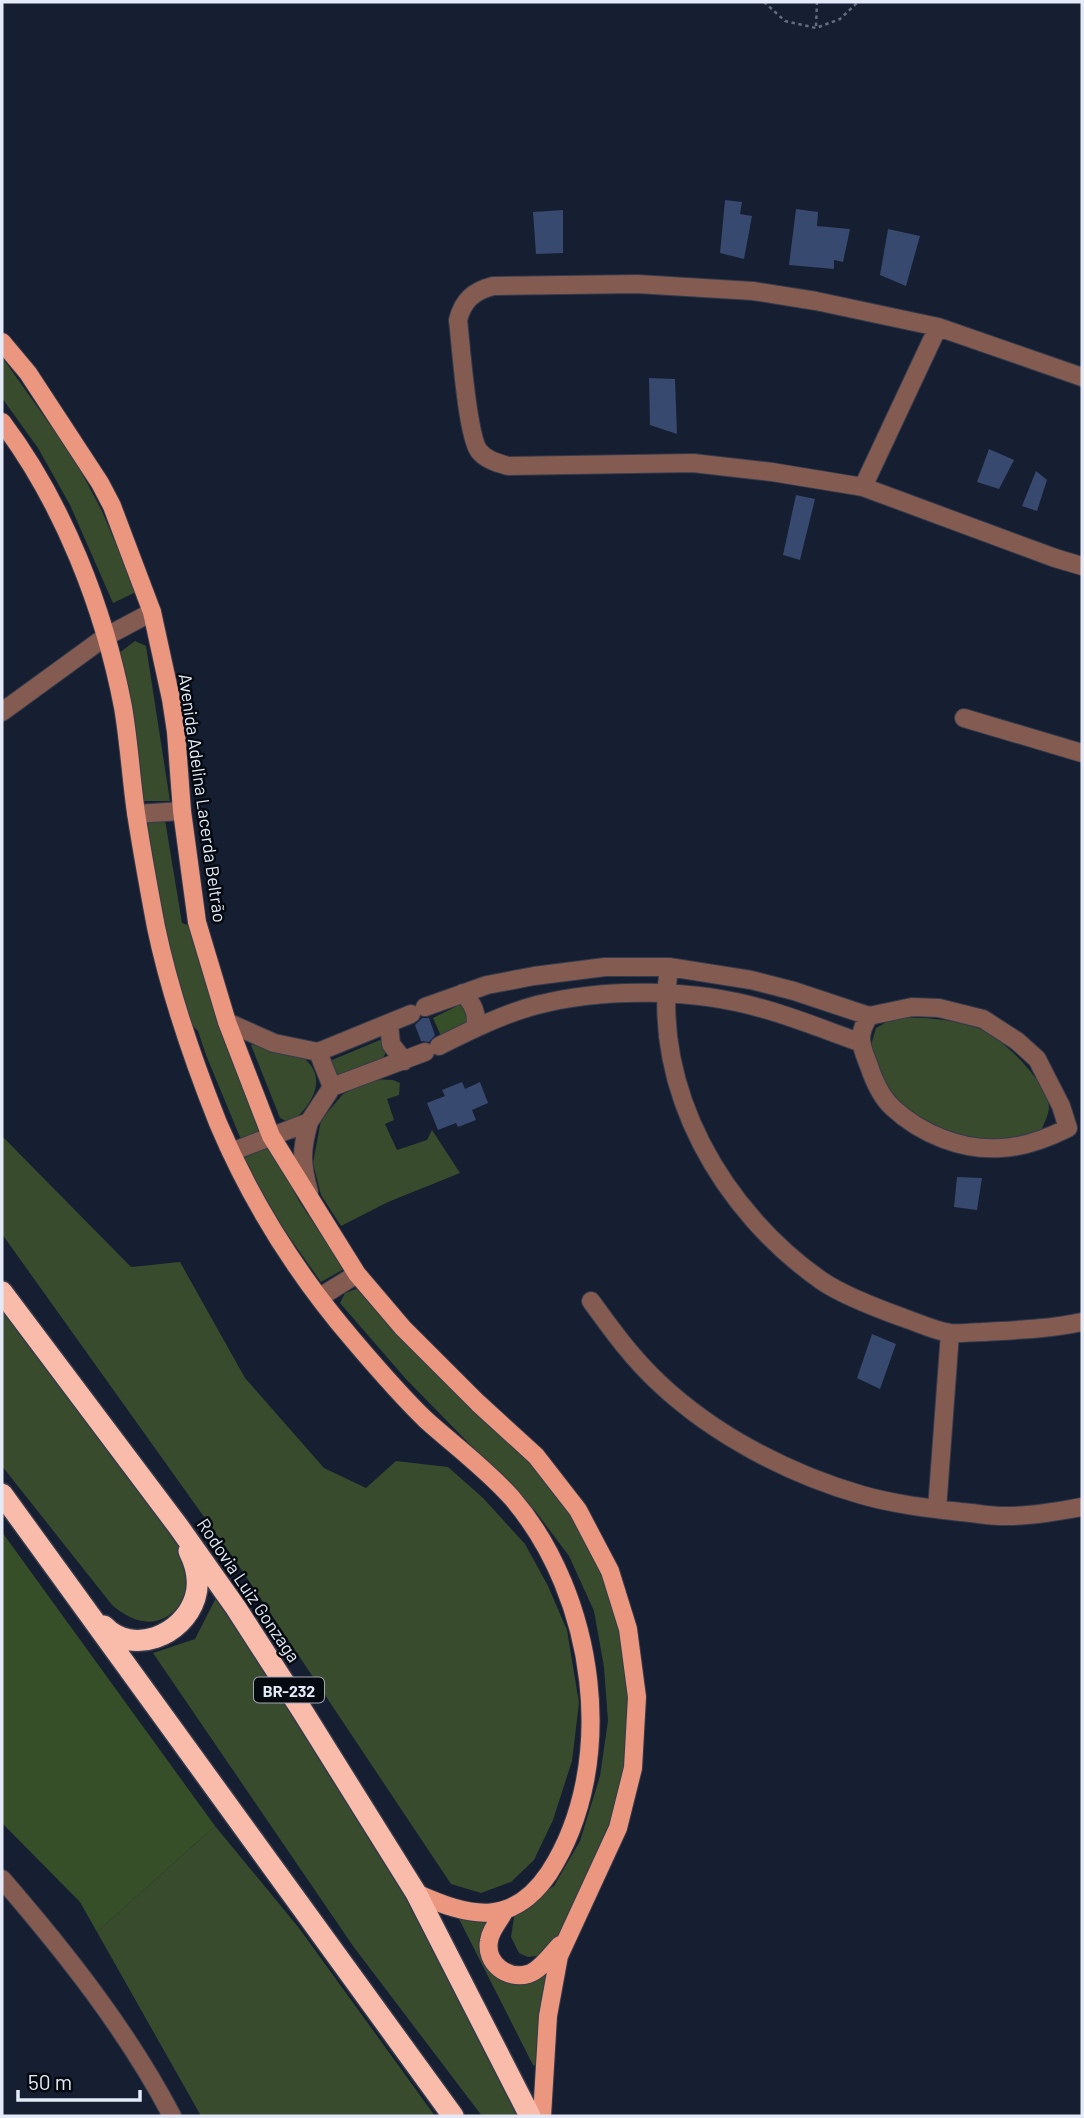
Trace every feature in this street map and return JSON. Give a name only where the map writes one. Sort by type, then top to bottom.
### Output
[{"type":"highway","name":"Rodovia Luiz Gonzaga","points":[[2,1292],[178,1526],[244,1620],[416,1894],[530,2116]]},
{"type":"highway","points":[[2,1494],[453,2116]]},
{"type":"highway","points":[[76,1595],[109,1632],[121,1638],[140,1641],[158,1637],[174,1628],[187,1615],[195,1598],[197,1579],[194,1560],[178,1526]]},
{"type":"main road","name":"Avenida Adelina Lacerda Beltrão","points":[[2,342],[28,373],[100,483],[116,517],[152,612],[171,699],[197,922],[227,1022],[271,1136],[357,1274],[402,1328],[536,1456],[578,1510],[614,1583],[628,1629],[638,1698],[633,1768],[618,1828],[559,1956],[548,2016],[542,2116]]},
{"type":"main road","points":[[2,422],[51,502],[76,556],[105,637],[123,708],[136,814],[157,932],[204,1088],[231,1152],[272,1228],[353,1340],[424,1418],[486,1471],[532,1524],[559,1571],[576,1616],[591,1708],[586,1778],[568,1839],[549,1872],[537,1888],[504,1912],[488,1942],[494,1964],[513,1975],[528,1973],[539,1967],[565,1940]]},
{"type":"main road","points":[[416,1894],[451,1909],[481,1914],[504,1912]]},
{"type":"street","points":[[1082,377],[938,327],[816,301],[753,291],[637,284],[493,286],[470,296],[461,308],[458,320],[472,434],[479,452],[492,462],[508,466],[693,463],[772,472],[863,487],[1082,566]]},
{"type":"street","points":[[863,487],[938,327]]},
{"type":"street","points":[[2,712],[105,637],[152,612]]},
{"type":"street","points":[[964,718],[1082,753]]},
{"type":"street","points":[[136,814],[182,811]]},
{"type":"street","points":[[227,1022],[274,1042],[318,1052],[486,985],[605,967],[669,967],[751,980],[869,1016],[912,1007],[983,1019],[1017,1041],[1037,1059],[1075,1128],[1046,1139],[1002,1148],[974,1147],[945,1140],[915,1124],[891,1107],[876,1084],[859,1042],[862,1026],[869,1016]]},
{"type":"street","points":[[669,967],[665,995],[666,1033],[673,1068],[689,1114],[712,1162],[746,1212],[764,1233],[825,1283],[886,1312],[950,1333],[1051,1328],[1082,1322]]},
{"type":"street","points":[[463,993],[474,1008],[477,1019],[475,1028]]},
{"type":"street","points":[[311,1202],[301,1160],[302,1146],[309,1122],[332,1087],[404,1061],[475,1028],[537,1005],[583,996],[624,993],[714,998],[763,1009],[859,1042]]},
{"type":"street","points":[[389,1024],[391,1044],[404,1061]]},
{"type":"street","points":[[318,1052],[332,1087]]},
{"type":"street","points":[[231,1152],[309,1122]]},
{"type":"street","points":[[320,1297],[357,1274]]},
{"type":"street","points":[[591,1301],[623,1346],[659,1383],[694,1412],[785,1466],[830,1485],[864,1496],[937,1509],[1008,1516],[1082,1507]]},
{"type":"street","points":[[937,1509],[950,1333]]},
{"type":"street","points":[[2,1879],[46,1930],[103,2005],[172,2116]]},
{"type":"path","points":[[764,2],[785,21],[816,28],[840,19],[858,2]]},
{"type":"path","points":[[816,28],[817,2]]},
{"type":"green space","points":[[2,357],[75,460],[102,511],[136,592],[113,603],[70,505],[38,448],[2,398]]},
{"type":"green space","points":[[135,641],[146,646],[170,801],[143,801],[119,653]]},
{"type":"green space","points":[[165,820],[182,923],[190,926],[225,1041],[263,1135],[242,1142],[198,1031],[187,1020],[143,829],[149,822]]},
{"type":"green space","points":[[461,1004],[466,1008],[468,1023],[441,1036],[433,1018]]},
{"type":"green space","points":[[896,1017],[957,1022],[978,1028],[998,1040],[1032,1073],[1047,1097],[1049,1110],[1042,1129],[1017,1139],[978,1139],[940,1128],[906,1107],[880,1077],[869,1052],[876,1028]]},
{"type":"green space","points":[[380,1040],[386,1042],[388,1049],[383,1058],[339,1075],[332,1071],[332,1060]]},
{"type":"green space","points":[[259,1041],[301,1056],[312,1067],[316,1076],[310,1102],[290,1123],[280,1118],[251,1045]]},
{"type":"green space","points":[[372,1079],[400,1083],[399,1095],[387,1099],[394,1120],[385,1124],[397,1150],[427,1140],[432,1130],[460,1173],[388,1202],[341,1226],[321,1195],[313,1163],[321,1120],[343,1094]]},
{"type":"green space","points":[[2,1136],[131,1267],[180,1262],[245,1378],[324,1468],[366,1488],[396,1461],[448,1467],[483,1498],[525,1544],[548,1586],[567,1630],[579,1703],[572,1761],[553,1820],[534,1860],[511,1882],[481,1893],[451,1884],[237,1563],[2,1234]]},
{"type":"green space","points":[[270,1145],[299,1201],[344,1269],[321,1282],[273,1214],[244,1158]]},
{"type":"green space","points":[[359,1288],[524,1454],[572,1510],[606,1572],[637,1701],[613,1829],[573,1922],[544,1955],[528,1957],[519,1953],[511,1937],[514,1917],[525,1903],[554,1886],[580,1841],[600,1776],[608,1721],[604,1667],[594,1611],[569,1556],[536,1512],[406,1379],[340,1303],[345,1293]]},
{"type":"green space","points":[[2,1293],[183,1546],[192,1581],[184,1598],[170,1615],[145,1621],[128,1616],[112,1605],[2,1466]]},
{"type":"green space","points":[[2,1532],[215,1826],[97,1932],[80,1902],[2,1823]]},
{"type":"green space","points":[[217,1596],[410,1896],[521,2116],[482,2116],[353,1946],[153,1653],[195,1639]]},
{"type":"green space","points":[[215,1826],[299,1928],[435,2116],[201,2116],[97,1932]]},
{"type":"green space","points":[[458,1917],[496,1917],[497,1975],[559,1956],[541,2068],[533,2065]]},
{"type":"building","points":[[725,200],[742,202],[740,214],[752,216],[744,259],[720,253]]},
{"type":"building","points":[[796,209],[818,212],[817,226],[850,229],[843,262],[834,260],[834,269],[789,265]]},
{"type":"building","points":[[563,210],[563,253],[536,254],[533,212]]},
{"type":"building","points":[[888,229],[920,236],[906,286],[880,275]]},
{"type":"building","points":[[649,378],[675,379],[677,434],[650,425]]},
{"type":"building","points":[[989,449],[1014,460],[999,489],[977,482]]},
{"type":"building","points":[[1036,471],[1047,480],[1037,511],[1022,506]]},
{"type":"building","points":[[796,495],[815,499],[800,560],[783,555]]},
{"type":"building","points":[[422,1018],[429,1018],[435,1035],[429,1042],[421,1041],[415,1025]]},
{"type":"building","points":[[462,1082],[465,1089],[480,1082],[488,1103],[472,1110],[476,1120],[458,1127],[456,1123],[438,1130],[427,1103],[445,1096],[442,1090]]},
{"type":"building","points":[[957,1177],[982,1178],[977,1210],[954,1207]]},
{"type":"building","points":[[872,1334],[896,1344],[880,1389],[857,1378]]}]
